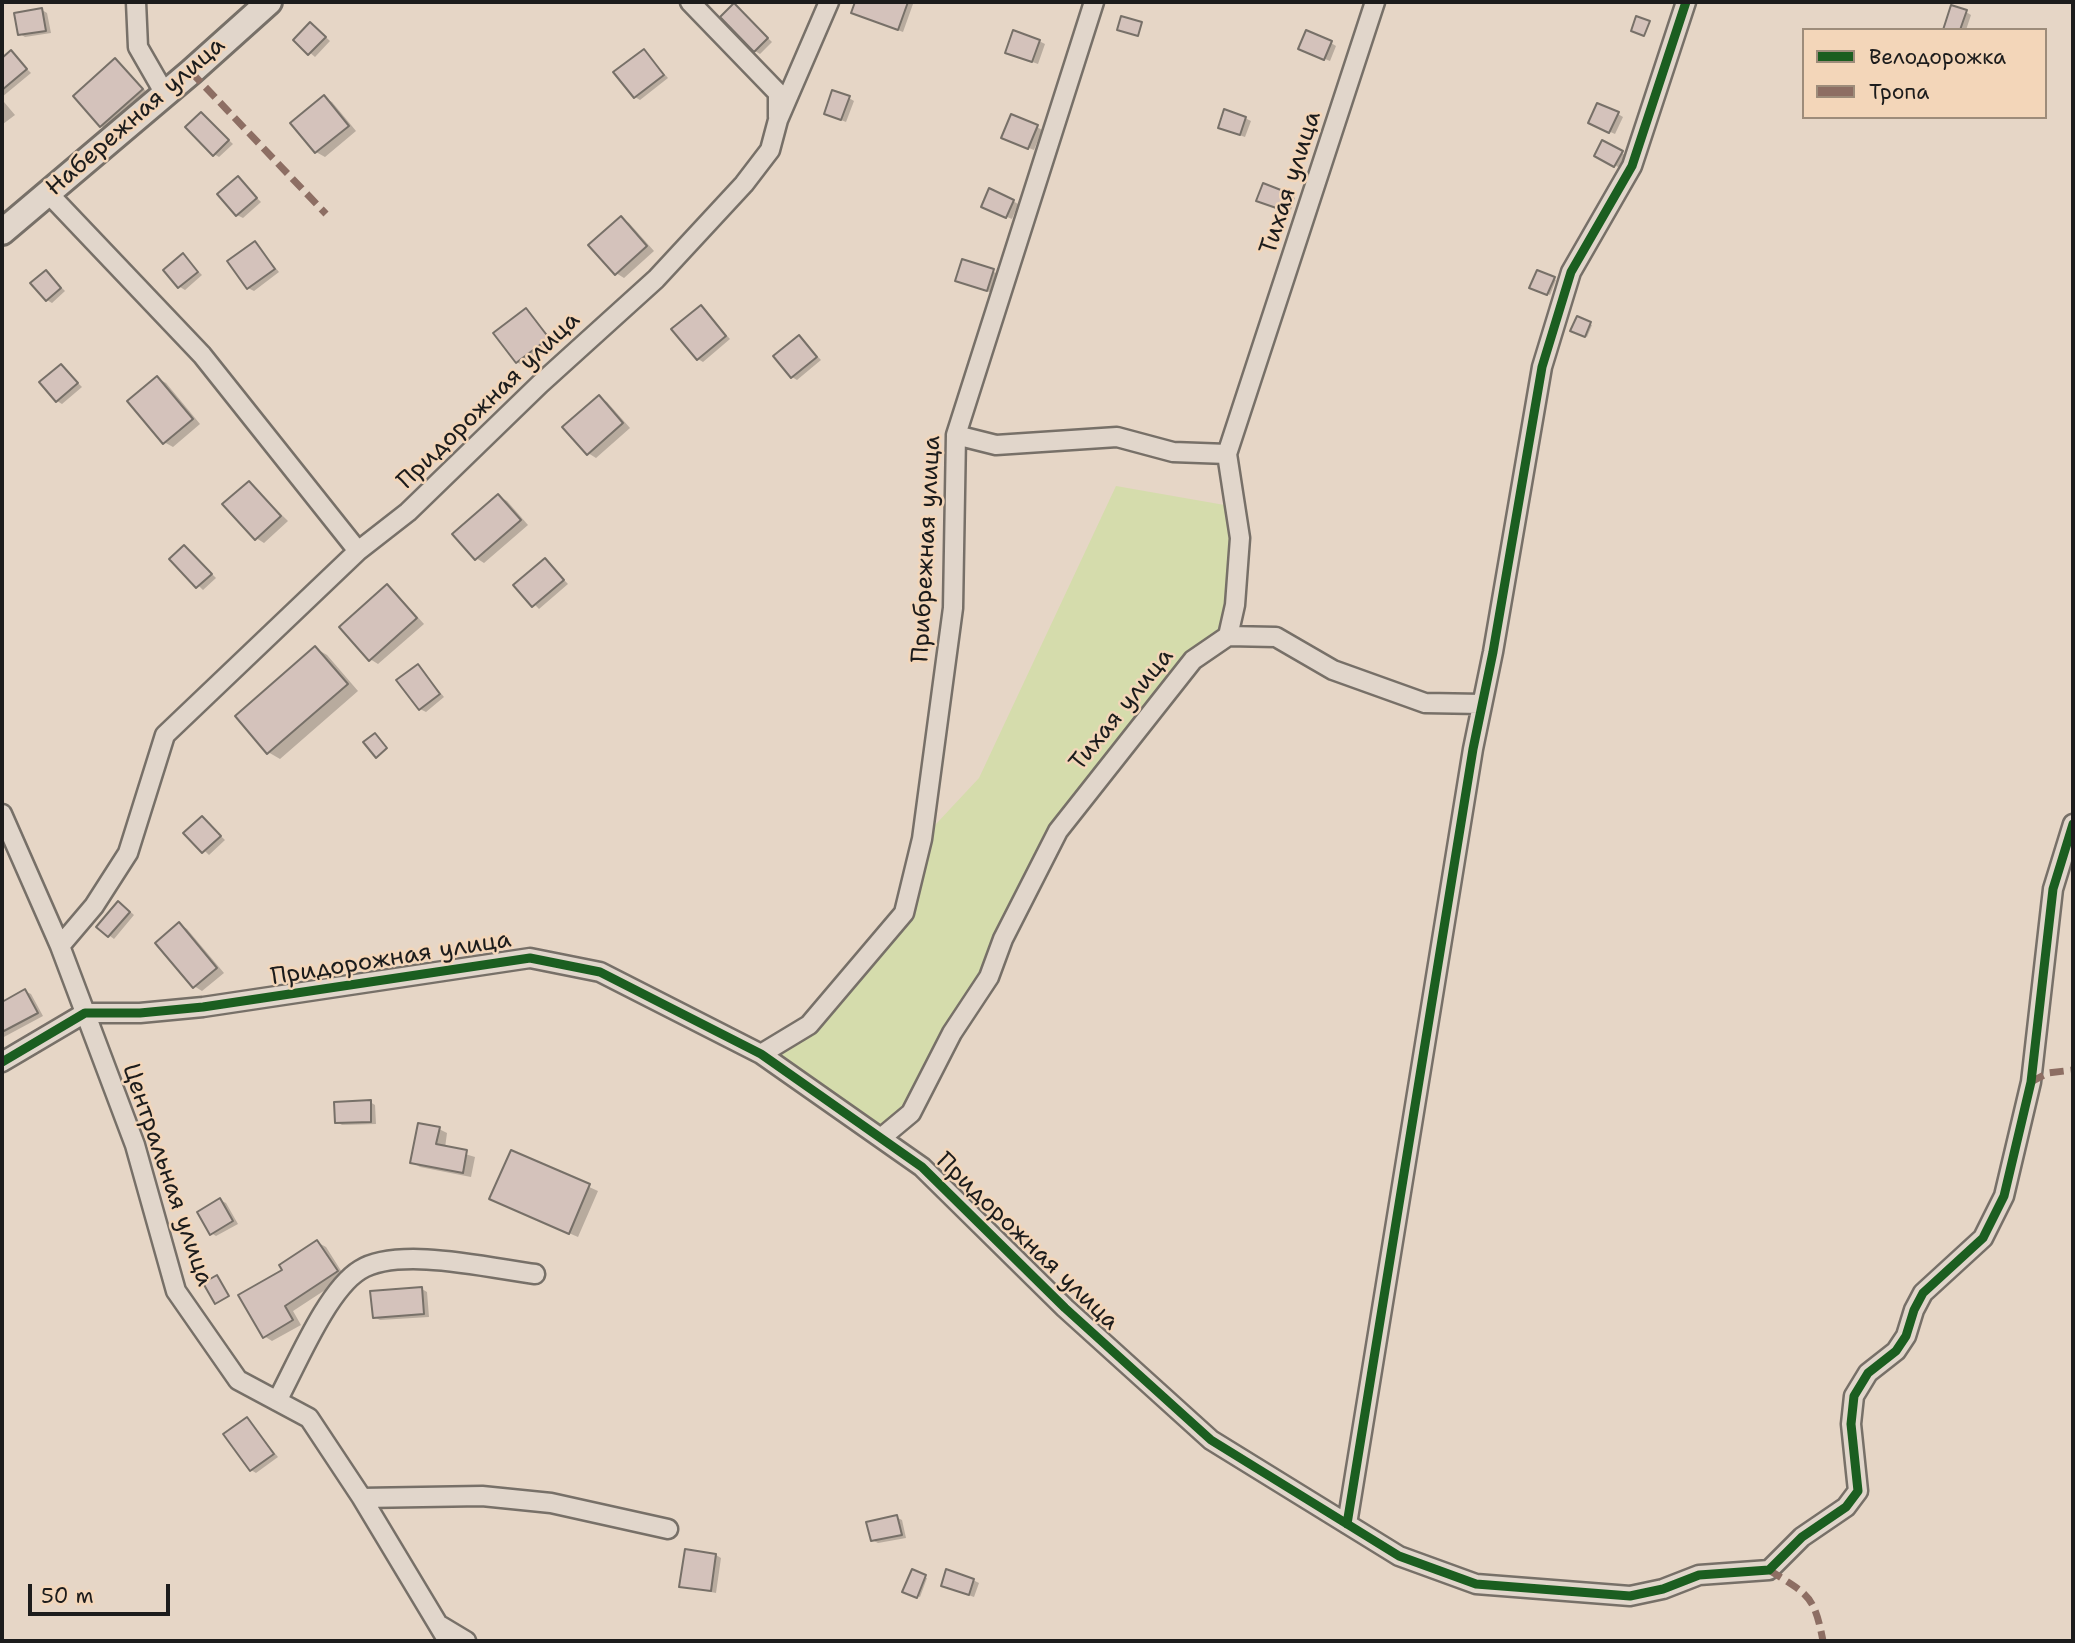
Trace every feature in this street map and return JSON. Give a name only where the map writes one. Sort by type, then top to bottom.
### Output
[{"type":"street","points":[[136,2],[138,47],[165,94]]},
{"type":"street","name":"Набережная улица","points":[[2,232],[269,2]]},
{"type":"street","points":[[690,2],[778,93],[778,120]]},
{"type":"street","name":"Придорожная улица","points":[[60,946],[94,906],[128,853],[165,735],[358,551],[408,512],[559,366],[656,279],[744,184],[770,150],[778,120],[828,2]]},
{"type":"street","name":"Прибрежная улица","points":[[761,1054],[809,1026],[904,912],[922,839],[953,608],[956,435],[1094,2]]},
{"type":"street","name":"Тихая улица","points":[[881,1138],[911,1113],[952,1033],[989,976],[1003,939],[1058,831],[1193,660],[1228,636],[1235,605],[1240,538],[1227,454],[1376,2]]},
{"type":"street","points":[[1347,1524],[1482,704],[1542,367],[1571,272],[1632,166],[1686,2]]},
{"type":"street","points":[[48,193],[202,355],[358,551]]},
{"type":"street","points":[[956,435],[996,445],[1117,437],[1173,452],[1227,454]]},
{"type":"street","points":[[1228,636],[1276,637],[1333,670],[1425,703],[1482,704]]},
{"type":"street","name":"Центральная улица","points":[[2,814],[60,946],[135,1145],[176,1292],[239,1380],[309,1418],[362,1498],[448,1641]]},
{"type":"street","name":"Придорожная улица","points":[[85,1013],[140,1013],[203,1007],[530,958],[600,972],[761,1054],[922,1167],[1065,1308],[1211,1440],[1399,1556],[1476,1584],[1630,1596],[1663,1589],[1699,1575],[1769,1570],[1802,1537],[1846,1507],[1858,1491],[1851,1424],[1854,1396],[1868,1373],[1896,1351],[1906,1336],[1914,1310],[1923,1293],[1983,1238],[2004,1196],[2031,1082],[2053,889],[2073,824]]},
{"type":"street","points":[[2,1062],[85,1013]]},
{"type":"street","points":[[277,1401],[329,1303],[360,1270],[402,1257],[535,1274]]},
{"type":"street","points":[[362,1498],[482,1496],[551,1503],[668,1529]]},
{"type":"street","points":[[438,1625],[466,1641]]},
{"type":"green space","points":[[1116,486],[1236,507],[1228,636],[1193,660],[1058,831],[911,1113],[881,1138],[761,1054],[809,1025],[904,913],[922,839],[979,778]]},
{"type":"building","points":[[855,2],[908,2],[898,30],[851,13]]},
{"type":"building","points":[[734,3],[768,38],[754,52],[720,17]]},
{"type":"building","points":[[1951,5],[1967,10],[1961,28],[1944,28]]},
{"type":"building","points":[[42,8],[46,31],[18,35],[14,13]]},
{"type":"building","points":[[1121,16],[1142,22],[1138,36],[1117,30]]},
{"type":"building","points":[[1636,16],[1650,21],[1644,36],[1631,31]]},
{"type":"building","points":[[310,22],[326,37],[308,55],[293,40]]},
{"type":"building","points":[[1013,30],[1040,40],[1032,62],[1005,53]]},
{"type":"building","points":[[1306,30],[1332,41],[1324,60],[1298,49]]},
{"type":"building","points":[[644,49],[664,75],[634,98],[613,72]]},
{"type":"building","points":[[11,50],[27,69],[2,90],[2,58]]},
{"type":"building","points":[[115,58],[143,89],[100,127],[73,96]]},
{"type":"building","points":[[832,90],[850,96],[841,120],[824,114]]},
{"type":"building","points":[[324,95],[349,126],[315,153],[290,123]]},
{"type":"building","points":[[1597,103],[1619,112],[1609,133],[1588,123]]},
{"type":"building","points":[[1224,109],[1246,117],[1240,135],[1218,128]]},
{"type":"building","points":[[201,112],[229,140],[213,156],[185,127]]},
{"type":"building","points":[[1011,114],[1038,125],[1028,149],[1001,138]]},
{"type":"building","points":[[1602,140],[1623,151],[1614,167],[1594,156]]},
{"type":"building","points":[[238,176],[257,198],[236,216],[217,194]]},
{"type":"building","points":[[1263,183],[1291,194],[1285,211],[1256,201]]},
{"type":"building","points":[[989,188],[1014,200],[1006,218],[981,207]]},
{"type":"building","points":[[621,216],[647,246],[615,275],[588,245]]},
{"type":"building","points":[[255,241],[275,269],[247,289],[227,261]]},
{"type":"building","points":[[183,253],[198,272],[178,288],[163,270]]},
{"type":"building","points":[[962,259],[994,269],[987,291],[955,281]]},
{"type":"building","points":[[46,270],[61,288],[46,301],[30,283]]},
{"type":"building","points":[[1537,270],[1555,277],[1547,295],[1529,288]]},
{"type":"building","points":[[701,305],[726,336],[697,360],[671,329]]},
{"type":"building","points":[[526,308],[549,338],[516,363],[493,333]]},
{"type":"building","points":[[1577,316],[1591,322],[1585,337],[1570,331]]},
{"type":"building","points":[[799,335],[817,357],[791,378],[773,356]]},
{"type":"building","points":[[61,364],[78,383],[56,402],[39,382]]},
{"type":"building","points":[[157,376],[193,419],[163,444],[127,401]]},
{"type":"building","points":[[599,395],[623,423],[587,455],[562,427]]},
{"type":"building","points":[[249,481],[281,516],[255,540],[222,504]]},
{"type":"building","points":[[498,494],[521,520],[475,560],[452,534]]},
{"type":"building","points":[[184,545],[212,574],[196,588],[169,559]]},
{"type":"building","points":[[545,558],[564,580],[532,607],[513,585]]},
{"type":"building","points":[[387,584],[417,618],[369,661],[339,627]]},
{"type":"building","points":[[315,646],[348,684],[267,754],[235,716]]},
{"type":"building","points":[[418,664],[440,694],[419,710],[396,680]]},
{"type":"building","points":[[375,733],[387,748],[376,758],[363,742]]},
{"type":"building","points":[[202,816],[221,836],[202,853],[183,833]]},
{"type":"building","points":[[118,901],[130,912],[108,937],[96,927]]},
{"type":"building","points":[[179,922],[217,968],[193,988],[155,943]]},
{"type":"building","points":[[25,989],[38,1013],[2,1032],[2,1002]]},
{"type":"building","points":[[371,1100],[371,1122],[335,1123],[334,1102]]},
{"type":"building","points":[[418,1123],[440,1127],[436,1144],[467,1150],[463,1173],[410,1163]]},
{"type":"building","points":[[511,1150],[590,1184],[569,1234],[489,1199]]},
{"type":"building","points":[[220,1198],[233,1221],[210,1235],[197,1212]]},
{"type":"building","points":[[317,1240],[338,1271],[285,1306],[293,1320],[263,1338],[238,1295],[282,1270],[279,1265]]},
{"type":"building","points":[[217,1275],[229,1296],[215,1304],[203,1283]]},
{"type":"building","points":[[422,1287],[424,1314],[373,1318],[370,1291]]},
{"type":"building","points":[[247,1417],[274,1454],[250,1471],[223,1434]]},
{"type":"building","points":[[897,1515],[902,1535],[871,1541],[866,1522]]},
{"type":"building","points":[[685,1549],[716,1554],[711,1591],[679,1587]]},
{"type":"building","points":[[912,1569],[926,1575],[917,1598],[902,1592]]},
{"type":"building","points":[[946,1569],[974,1579],[969,1595],[941,1586]]},
{"type":"marked path","points":[[191,72],[326,214]]},
{"type":"marked path","points":[[2031,1082],[2048,1073],[2073,1070]]},
{"type":"marked path","points":[[1769,1570],[1807,1597],[1816,1614],[1823,1641]]},
{"type":"cycle path","points":[[1347,1524],[1473,749],[1493,652],[1542,367],[1571,272],[1632,166],[1686,2]]},
{"type":"cycle path","points":[[2,1062],[85,1013],[140,1013],[203,1007],[530,958],[600,972],[761,1054],[922,1167],[1065,1308],[1211,1440],[1399,1556],[1476,1584],[1630,1596],[1663,1589],[1699,1575],[1769,1570],[1802,1537],[1846,1507],[1858,1491],[1851,1424],[1854,1396],[1868,1373],[1896,1351],[1906,1336],[1914,1310],[1923,1293],[1983,1238],[2004,1196],[2031,1082],[2053,889],[2073,824]]}]
